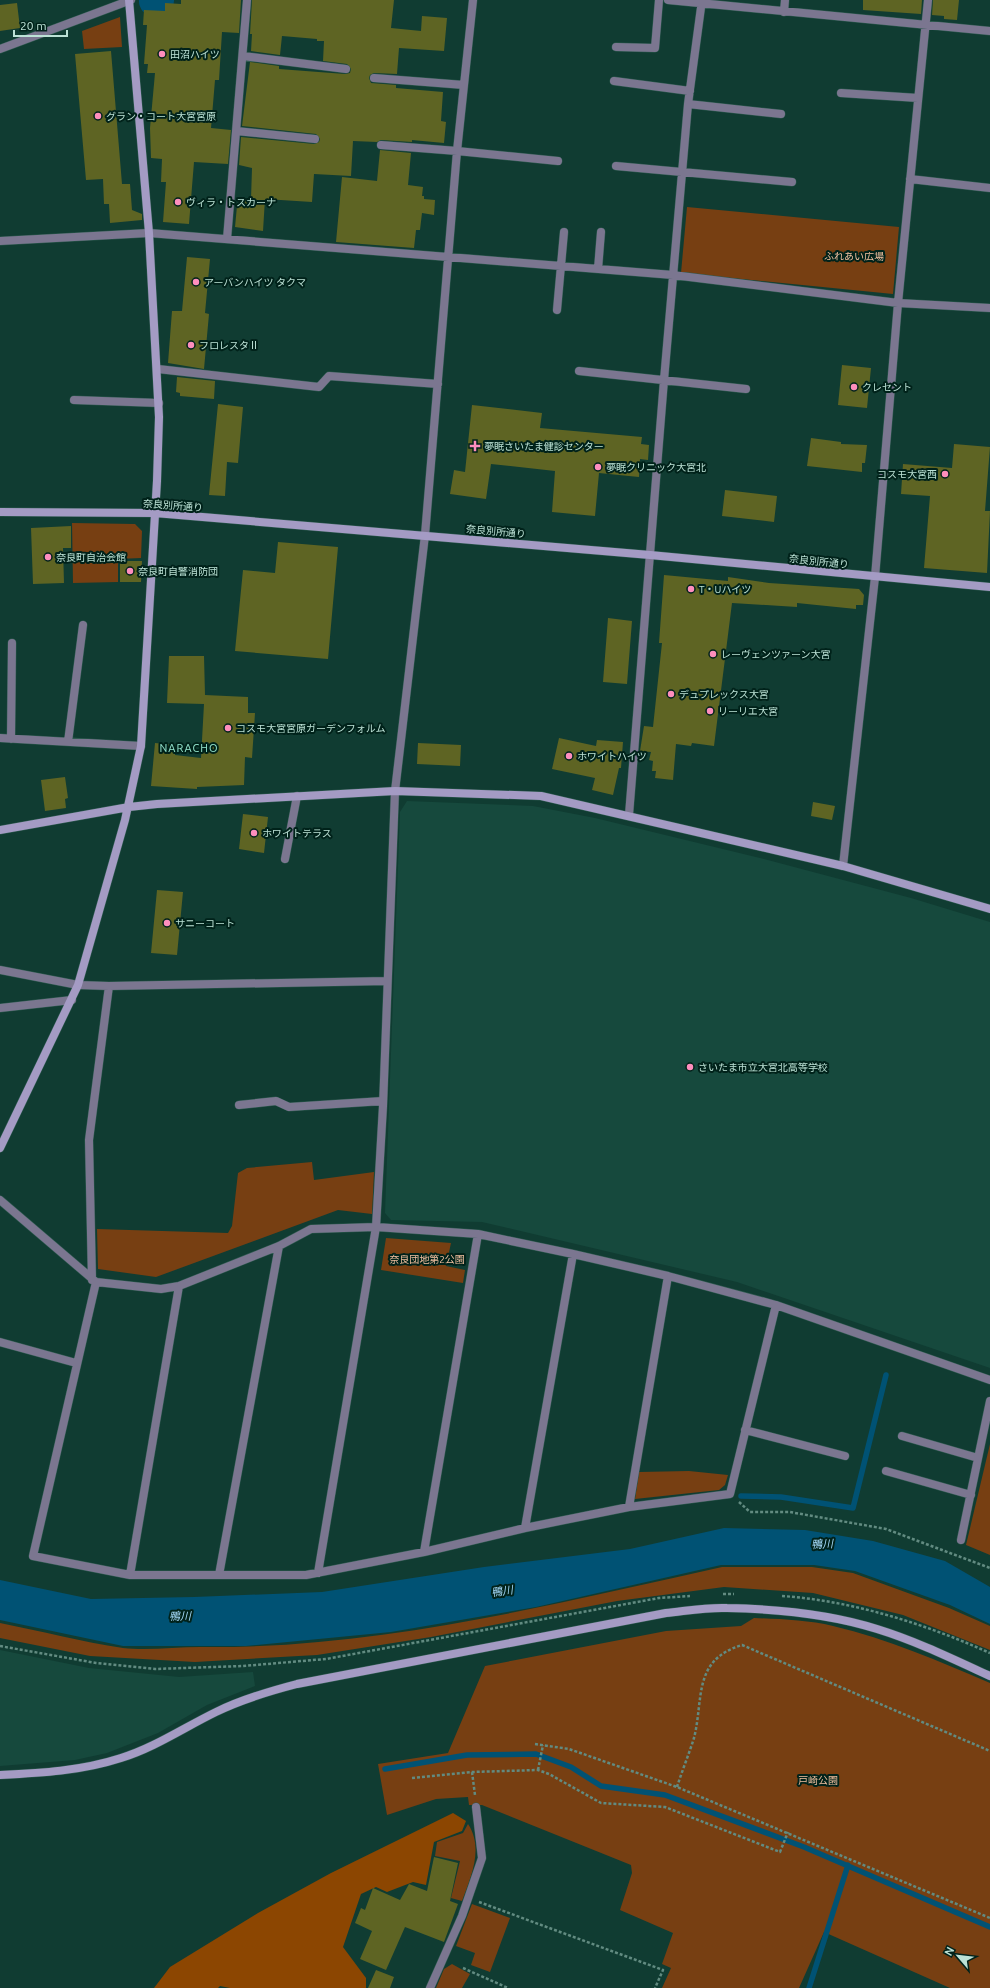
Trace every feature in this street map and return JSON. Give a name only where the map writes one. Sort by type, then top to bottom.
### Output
[{"type":"street","points":[[0,49],[130,0],[149,233],[159,403],[155,513],[141,746],[128,807],[78,984],[72,1000],[0,1148]]},
{"type":"street","points":[[227,239],[247,0]]},
{"type":"street","points":[[318,1573],[376,1227],[383,1101],[395,791],[425,535],[457,151],[473,0]]},
{"type":"street","points":[[616,47],[655,48],[659,0]]},
{"type":"street","points":[[668,0],[702,2],[784,12],[990,31]]},
{"type":"street","points":[[784,12],[785,0]]},
{"type":"street","points":[[843,866],[875,577],[898,303],[928,0]]},
{"type":"street","points":[[629,815],[688,104],[702,2]]},
{"type":"street","points":[[243,56],[346,69]]},
{"type":"street","points":[[374,78],[464,85]]},
{"type":"street","points":[[614,81],[690,91]]},
{"type":"street","points":[[841,94],[918,98]]},
{"type":"street","points":[[688,104],[780,114]]},
{"type":"street","points":[[236,132],[315,139]]},
{"type":"street","points":[[380,145],[558,161]]},
{"type":"street","points":[[616,166],[792,182]]},
{"type":"street","points":[[910,179],[990,188]]},
{"type":"street","points":[[557,310],[564,232]]},
{"type":"street","points":[[598,269],[601,232]]},
{"type":"street","points":[[0,241],[149,233],[673,275],[898,303],[990,308]]},
{"type":"street","points":[[158,369],[319,387],[329,376],[438,384]]},
{"type":"street","points":[[579,371],[746,388]]},
{"type":"street","points":[[74,400],[159,403]]},
{"type":"street","name":"奈良別所通り","points":[[0,512],[155,513],[425,535],[990,587]]},
{"type":"street","points":[[68,742],[83,625]]},
{"type":"street","points":[[11,739],[12,643]]},
{"type":"street","points":[[0,738],[141,746]]},
{"type":"street","points":[[0,830],[128,807],[157,804],[395,791],[541,796],[629,815],[843,866],[990,909]]},
{"type":"street","points":[[285,859],[297,796]]},
{"type":"street","points":[[0,970],[78,984],[109,986],[387,981]]},
{"type":"street","points":[[109,986],[89,1140],[94,1281],[33,1556],[130,1575],[306,1575],[424,1552],[525,1528],[629,1507],[730,1494],[776,1305]]},
{"type":"street","points":[[0,1008],[72,1000]]},
{"type":"street","points":[[239,1105],[276,1101],[290,1107],[383,1101]]},
{"type":"street","points":[[0,1200],[94,1281],[161,1289],[179,1286],[279,1246],[311,1229],[376,1227],[478,1234],[668,1276],[776,1305],[990,1380]]},
{"type":"street","points":[[424,1552],[478,1234]]},
{"type":"street","points":[[219,1575],[279,1246]]},
{"type":"street","points":[[525,1528],[573,1254]]},
{"type":"street","points":[[629,1507],[668,1276]]},
{"type":"street","points":[[130,1575],[179,1286]]},
{"type":"street","points":[[0,1342],[76,1363]]},
{"type":"street","points":[[961,1540],[990,1402]]},
{"type":"street","points":[[745,1430],[845,1456]]},
{"type":"street","points":[[902,1436],[978,1458]]},
{"type":"street","points":[[886,1471],[971,1495]]},
{"type":"street","points":[[0,1775],[77,1769],[120,1758],[147,1748],[218,1711],[259,1694],[297,1684],[666,1613],[726,1608],[789,1612],[835,1618],[877,1629],[927,1648],[990,1676]]},
{"type":"street","points":[[430,1988],[462,1916],[482,1858],[476,1807]]},
{"type":"path","points":[[730,1494],[750,1512],[790,1512],[823,1516],[886,1530],[945,1550],[990,1568]]},
{"type":"path","points":[[719,1594],[735,1594]]},
{"type":"path","points":[[0,1646],[96,1663],[154,1669],[243,1666],[326,1659],[659,1598],[697,1595]]},
{"type":"path","points":[[775,1596],[798,1597],[844,1604],[896,1617],[990,1653]]},
{"type":"path","points":[[677,1787],[694,1737],[698,1700],[705,1676],[715,1659],[727,1650],[742,1645],[990,1751]]},
{"type":"path","points":[[535,1744],[569,1749],[677,1787],[788,1832],[990,1918]]},
{"type":"path","points":[[538,1770],[543,1745]]},
{"type":"path","points":[[412,1778],[472,1772],[538,1770],[550,1774],[601,1803],[665,1807],[780,1852],[788,1832]]},
{"type":"path","points":[[472,1772],[476,1807]]},
{"type":"path","points":[[468,1898],[663,1970],[655,1988]]},
{"type":"path","points":[[463,1968],[508,1988]]},
{"type":"shaded area","name":"さいたま市立大宮北高等学校","points":[[407,801],[533,806],[595,818],[764,859],[911,898],[990,922],[990,1368],[737,1282],[482,1222],[391,1220],[385,1213],[400,812]]},
{"type":"shaded area","points":[[0,1650],[89,1668],[179,1677],[253,1672],[255,1686],[207,1705],[158,1733],[107,1753],[75,1760],[0,1766]]},
{"type":"shaded area","points":[[453,1813],[466,1821],[462,1831],[434,1842],[426,1885],[413,1882],[387,1892],[376,1887],[361,1894],[343,1947],[366,1978],[366,1988],[230,1988],[220,1986],[218,1988],[154,1988],[170,1967],[258,1913],[331,1873]]},
{"type":"green space","points":[[120,17],[122,47],[84,49],[82,31]]},
{"type":"green space","name":"ふれあい広場","points":[[687,207],[899,227],[893,294],[681,273]]},
{"type":"green space","points":[[72,523],[135,524],[142,531],[141,558],[118,559],[118,582],[73,583]]},
{"type":"green space","points":[[312,1162],[314,1180],[374,1172],[372,1214],[338,1210],[156,1277],[98,1269],[97,1229],[228,1233],[232,1226],[238,1173],[247,1168]]},
{"type":"green space","name":"奈良団地第2公園","points":[[386,1238],[451,1243],[446,1266],[465,1270],[463,1283],[381,1270]]},
{"type":"green space","points":[[990,1444],[990,1555],[966,1545]]},
{"type":"green space","points":[[689,1471],[728,1475],[725,1485],[719,1490],[635,1499],[639,1472]]},
{"type":"green space","points":[[722,1567],[812,1567],[853,1573],[949,1608],[990,1626],[990,1650],[903,1615],[813,1593],[724,1587],[617,1601],[431,1637],[317,1655],[195,1662],[90,1656],[0,1638],[0,1623],[92,1643],[132,1649],[266,1646],[332,1641],[398,1633],[528,1610]]},
{"type":"green space","name":"戸崎公園","points":[[754,1618],[814,1622],[853,1631],[913,1651],[990,1683],[990,1988],[950,1988],[824,1932],[799,1988],[662,1988],[671,1968],[662,1964],[673,1933],[620,1910],[632,1873],[631,1865],[482,1805],[469,1805],[468,1797],[436,1799],[387,1815],[378,1764],[448,1753],[485,1666],[666,1631],[741,1626]]},
{"type":"green space","points":[[468,1824],[473,1833],[476,1853],[472,1872],[462,1901],[451,1898],[460,1861],[435,1856],[437,1842],[463,1833]]},
{"type":"green space","points":[[472,1904],[510,1918],[490,1972],[471,1965],[475,1953],[456,1946]]},
{"type":"green space","points":[[452,1964],[470,1974],[462,1988],[436,1988],[444,1969]]},
{"type":"water","name":"鴨川","points":[[724,1528],[805,1530],[873,1541],[945,1561],[990,1587],[990,1624],[950,1605],[855,1571],[814,1565],[721,1565],[536,1607],[391,1632],[246,1646],[123,1646],[0,1620],[0,1580],[91,1599],[322,1592],[484,1567],[630,1549]]},
{"type":"building","points":[[181,0],[241,0],[239,33],[222,32],[219,80],[215,80],[211,128],[231,130],[228,164],[194,162],[189,224],[163,222],[166,182],[161,182],[162,159],[151,158],[150,128],[155,73],[147,73],[148,64],[144,64],[147,25],[143,25],[144,10],[165,11],[165,3],[181,4]]},
{"type":"building","points":[[252,0],[394,0],[391,28],[421,31],[422,16],[447,18],[444,51],[399,48],[397,74],[374,73],[370,75],[369,78],[371,83],[396,85],[396,88],[443,92],[441,121],[446,122],[444,143],[412,140],[412,142],[381,140],[377,142],[353,141],[351,176],[314,174],[312,202],[265,199],[263,231],[235,227],[237,206],[239,206],[240,199],[251,199],[252,168],[239,165],[241,137],[314,144],[319,142],[320,139],[316,134],[242,126],[250,62],[279,66],[279,69],[345,74],[350,73],[351,69],[347,64],[323,61],[324,41],[317,41],[317,39],[282,36],[280,55],[251,51],[252,34],[250,34]]},
{"type":"building","points":[[863,0],[922,0],[921,14],[863,10]]},
{"type":"building","points":[[933,0],[959,0],[957,20],[944,19],[944,16],[932,15]]},
{"type":"building","points":[[17,3],[20,28],[0,31],[0,5]]},
{"type":"building","name":"グラン・コート大宮宮原","points":[[111,51],[122,184],[130,184],[132,210],[142,214],[142,220],[110,223],[109,204],[104,204],[103,179],[86,180],[75,54]]},
{"type":"building","points":[[380,150],[411,153],[408,185],[423,187],[422,196],[424,196],[424,199],[435,200],[434,215],[422,213],[420,230],[416,230],[414,248],[336,242],[342,177],[377,181]]},
{"type":"building","points":[[187,257],[210,259],[205,313],[209,314],[204,369],[168,363],[172,311],[182,311]]},
{"type":"building","name":"クレセント","points":[[842,365],[871,368],[867,408],[838,405]]},
{"type":"building","points":[[177,377],[215,381],[214,399],[180,396],[180,393],[176,392]]},
{"type":"building","points":[[218,404],[243,407],[238,463],[227,462],[225,496],[209,495]]},
{"type":"building","points":[[472,405],[542,413],[540,428],[642,437],[641,444],[649,445],[648,460],[640,459],[639,477],[599,473],[595,516],[552,512],[555,471],[491,464],[486,499],[450,494],[454,470],[465,472]]},
{"type":"building","points":[[811,438],[841,442],[841,444],[867,445],[865,463],[862,463],[862,472],[807,466]]},
{"type":"building","points":[[954,444],[990,447],[985,511],[990,511],[987,573],[924,568],[930,496],[901,494],[903,464],[952,468]]},
{"type":"building","points":[[725,490],[777,496],[774,522],[722,516]]},
{"type":"building","points":[[71,526],[71,548],[63,548],[64,583],[33,584],[31,528]]},
{"type":"building","points":[[278,542],[338,547],[328,659],[235,651],[243,570],[275,573]]},
{"type":"building","points":[[120,561],[142,561],[141,582],[120,582]]},
{"type":"building","points":[[664,575],[728,581],[728,577],[769,583],[859,589],[864,595],[863,605],[856,605],[856,609],[797,603],[797,607],[732,603],[714,746],[692,743],[691,746],[676,744],[673,780],[655,778],[656,771],[652,771],[653,761],[649,760],[651,752],[640,751],[644,726],[653,727],[662,643],[659,643]]},
{"type":"building","points":[[608,618],[632,621],[627,684],[603,682]]},
{"type":"building","name":"コスモ大宮宮原ガーデンフォルム","points":[[169,656],[204,656],[205,695],[248,697],[248,713],[255,713],[252,758],[245,757],[244,785],[197,787],[197,789],[151,786],[155,743],[175,745],[175,755],[201,758],[204,704],[167,703]]},
{"type":"building","points":[[559,738],[596,746],[597,740],[623,742],[621,768],[619,768],[613,795],[592,790],[595,778],[552,769]]},
{"type":"building","points":[[418,743],[461,745],[460,766],[417,764]]},
{"type":"building","points":[[65,777],[68,798],[65,799],[66,808],[45,811],[41,780]]},
{"type":"building","points":[[813,802],[835,806],[832,820],[811,816]]},
{"type":"building","name":"ホワイトテラス","points":[[243,814],[268,817],[264,853],[239,849]]},
{"type":"building","name":"サニーコート","points":[[157,890],[183,892],[177,955],[151,953]]},
{"type":"building","points":[[434,1857],[458,1863],[450,1901],[458,1904],[444,1942],[405,1927],[386,1970],[360,1959],[372,1931],[355,1923],[361,1908],[365,1910],[373,1888],[400,1900],[409,1884],[427,1891]]},
{"type":"building","points":[[376,1970],[394,1977],[390,1988],[368,1988]]},
{"type":"waterway","points":[[741,1496],[781,1497],[853,1508],[886,1375]]},
{"type":"waterway","points":[[385,1769],[467,1755],[536,1754],[571,1767],[601,1786],[665,1795],[804,1847],[990,1927]]},
{"type":"waterway","points":[[809,1988],[848,1865]]},
{"type":"place","name":"田沼ハイツ","points":[[162,54]]},
{"type":"place","name":"グラン・コート大宮宮原","points":[[98,116]]},
{"type":"place","name":"ヴィラ・トスカーナ","points":[[178,202]]},
{"type":"place","name":"アーバンハイツ タクマ","points":[[196,282]]},
{"type":"place","name":"フロレスタⅡ","points":[[191,345]]},
{"type":"place","name":"クレセント","points":[[854,387]]},
{"type":"place","name":"夢眠さいたま健診センター","points":[[475,446]]},
{"type":"place","name":"夢眠クリニック大宮北","points":[[598,467]]},
{"type":"place","name":"コスモ大宮西","points":[[945,474]]},
{"type":"place","name":"奈良町自治会館","points":[[48,557]]},
{"type":"place","name":"奈良町自警消防団","points":[[130,571]]},
{"type":"place","name":"T・Uハイツ","points":[[691,589]]},
{"type":"place","name":"レーヴェンツァーン大宮","points":[[713,654]]},
{"type":"place","name":"デュプレックス大宮","points":[[671,694]]},
{"type":"place","name":"リーリエ大宮","points":[[710,711]]},
{"type":"place","name":"コスモ大宮宮原ガーデンフォルム","points":[[228,728]]},
{"type":"place","name":"ホワイトハイツ","points":[[569,756]]},
{"type":"place","name":"ホワイトテラス","points":[[254,833]]},
{"type":"place","name":"サニーコート","points":[[167,923]]},
{"type":"place","name":"さいたま市立大宮北高等学校","points":[[690,1067]]},
{"type":"district","name":"NARACHO","points":[[189,748]]}]
